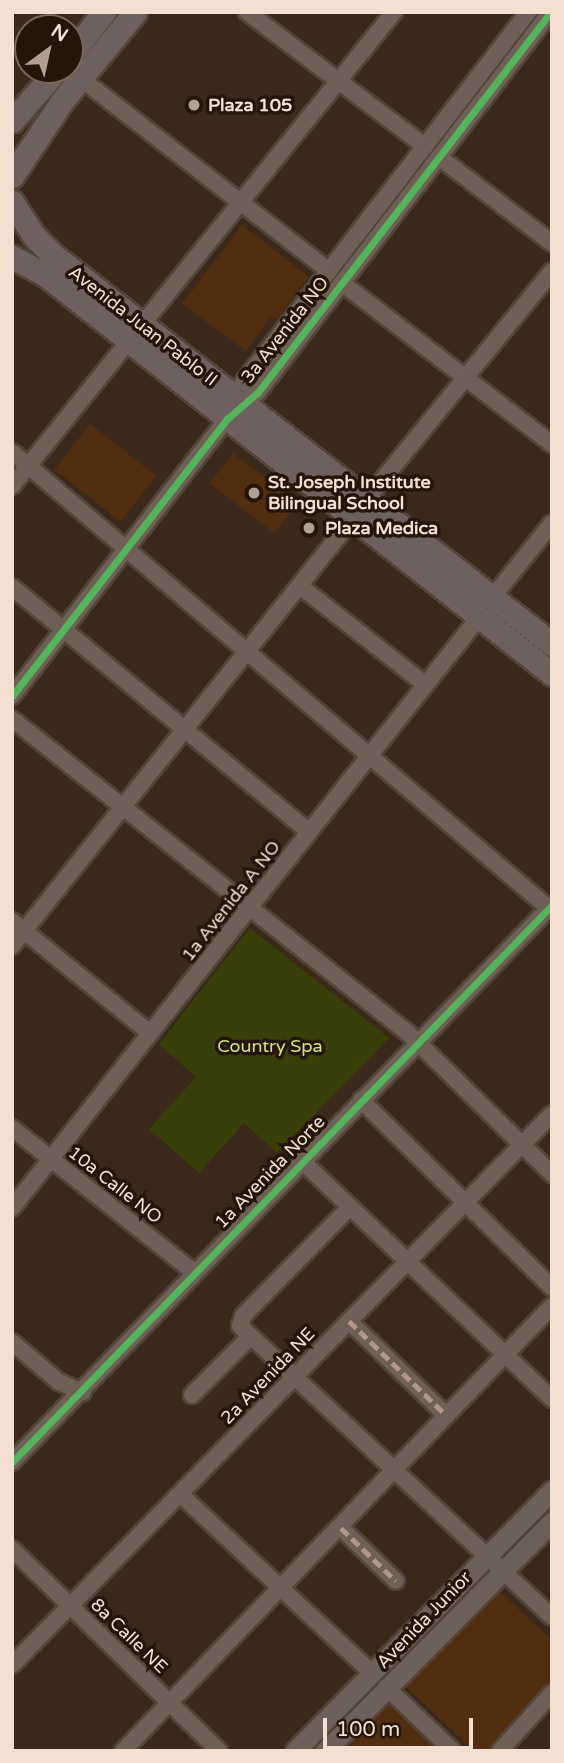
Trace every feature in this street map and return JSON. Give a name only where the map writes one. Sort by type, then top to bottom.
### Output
[{"type":"highway","points":[[84,37],[104,12]]},
{"type":"highway","points":[[84,66],[135,12]]},
{"type":"highway","points":[[12,121],[45,84]]},
{"type":"highway","points":[[12,176],[70,84]]},
{"type":"highway","name":"Avenida Juan Pablo II","points":[[12,202],[34,236],[135,332]]},
{"type":"highway","name":"Avenida Juan Pablo II","points":[[12,257],[135,332],[236,407],[360,509],[479,618],[552,674]]},
{"type":"highway","name":"Avenida Juan Pablo II","points":[[360,509],[492,598],[552,644]]},
{"type":"main road","name":"Avenida Junior","points":[[295,1751],[552,1490]]},
{"type":"main road","name":"Avenida Junior","points":[[325,1751],[552,1522]]},
{"type":"street","points":[[247,12],[425,146]]},
{"type":"street","points":[[12,486],[394,12]]},
{"type":"street","name":"3a Avenida NO","points":[[12,696],[236,407],[342,283],[439,157],[545,34],[551,12]]},
{"type":"street","name":"3a Avenida NO","points":[[236,407],[329,271],[525,13]]},
{"type":"street","points":[[84,80],[329,271]]},
{"type":"street","points":[[439,157],[552,243]]},
{"type":"street","points":[[12,946],[19,926],[123,807],[552,271]]},
{"type":"street","points":[[342,283],[552,443]]},
{"type":"street","points":[[12,452],[551,908]]},
{"type":"street","points":[[492,598],[552,523]]},
{"type":"street","points":[[300,586],[426,685]]},
{"type":"street","points":[[12,587],[309,832]]},
{"type":"street","name":"1a Avenida A NO","points":[[12,1208],[479,618]]},
{"type":"street","points":[[12,719],[419,1043],[552,1174]]},
{"type":"street","name":"1a Avenida Norte","points":[[12,1462],[83,1392],[301,1160],[551,908]]},
{"type":"street","points":[[19,926],[150,1033]]},
{"type":"street","points":[[361,1100],[552,1288]]},
{"type":"street","name":"2a Avenida NE","points":[[12,1665],[552,1114]]},
{"type":"street","name":"10a Calle NO","points":[[12,1128],[195,1273]]},
{"type":"street","points":[[301,1160],[552,1399]]},
{"type":"street","points":[[350,1207],[243,1316],[240,1326],[249,1338],[295,1375],[552,1617]]},
{"type":"street","points":[[124,1751],[397,1471],[446,1415],[552,1306]]},
{"type":"street","points":[[349,1321],[446,1415]]},
{"type":"street","points":[[192,1395],[249,1338]]},
{"type":"street","points":[[12,1342],[59,1382],[83,1392]]},
{"type":"street","points":[[180,1494],[372,1673]]},
{"type":"street","points":[[341,1528],[396,1581]]},
{"type":"street","name":"8a Calle NE","points":[[12,1549],[219,1751]]},
{"type":"street","points":[[386,1687],[453,1751]]},
{"type":"street","points":[[500,1751],[552,1693]]},
{"type":"shaded area","points":[[242,225],[309,277],[277,319],[270,317],[246,351],[182,304]]},
{"type":"shaded area","points":[[90,424],[156,476],[120,521],[54,470]]},
{"type":"shaded area","name":"St. Joseph Institute Bilingual School","points":[[233,453],[298,503],[274,533],[210,483]]},
{"type":"shaded area","points":[[497,1589],[552,1640],[552,1694],[498,1751],[474,1751],[405,1686]]},
{"type":"shaded area","points":[[386,1699],[441,1751],[334,1751]]},
{"type":"green space","name":"Country Spa","points":[[250,928],[389,1038],[277,1153],[244,1123],[199,1173],[149,1129],[196,1077],[159,1044]]},
{"type":"marked path","points":[[349,1321],[446,1415]]},
{"type":"marked path","points":[[341,1528],[396,1581]]},
{"type":"cycle path","points":[[12,696],[227,419],[258,392],[551,12]]},
{"type":"cycle path","points":[[12,1462],[552,905]]},
{"type":"place","name":"Plaza 105","points":[[194,105]]},
{"type":"place","name":"St. Joseph Institute Bilingual School","points":[[254,493]]},
{"type":"place","name":"Plaza Medica","points":[[309,528]]}]
